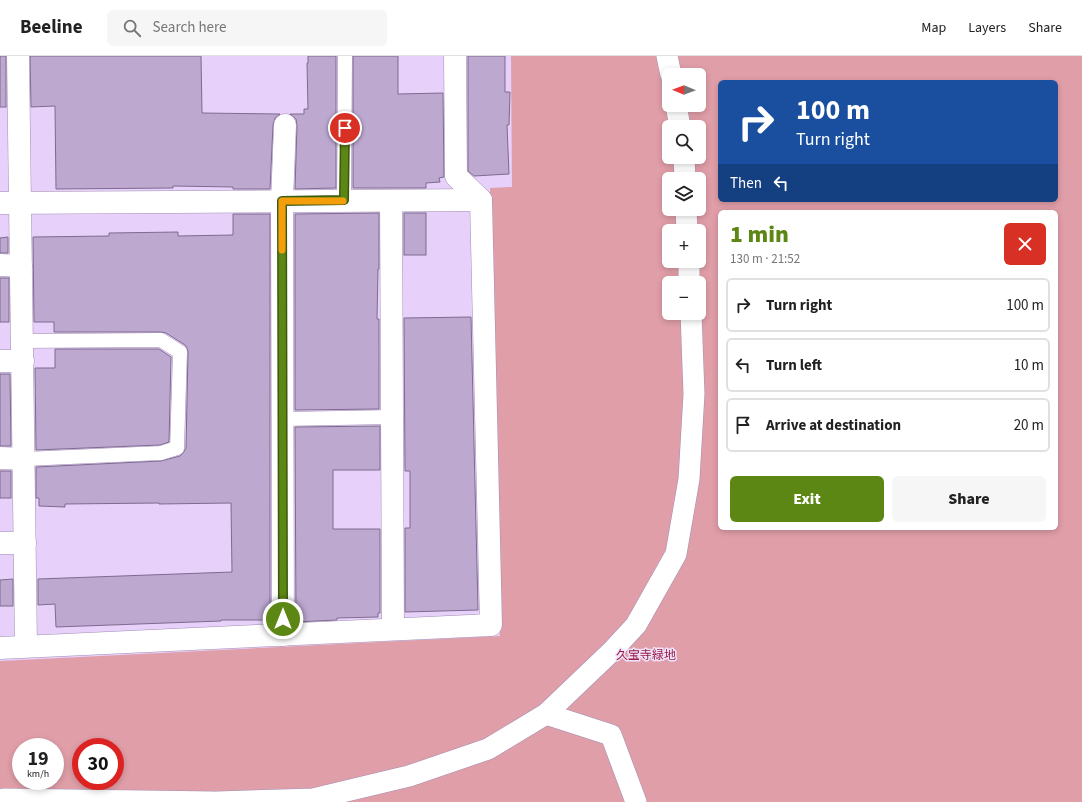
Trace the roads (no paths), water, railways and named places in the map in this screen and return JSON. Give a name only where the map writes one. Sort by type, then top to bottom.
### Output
[{"type":"street","points":[[18,56],[10,203],[21,266],[26,646]]},
{"type":"street","points":[[0,648],[393,629],[490,626],[481,200],[456,176],[455,56]]},
{"type":"street","points":[[667,56],[670,68]]},
{"type":"street","points":[[283,635],[282,201],[285,125]]},
{"type":"street","points":[[391,200],[393,629]]},
{"type":"street","points":[[10,203],[481,200]]},
{"type":"street","points":[[0,265],[21,266]]},
{"type":"street","points":[[1,799],[216,802],[313,799],[409,776],[488,749],[546,714],[612,651],[636,625],[676,554],[689,479],[694,402],[691,320]]},
{"type":"street","points":[[0,361],[23,351]]},
{"type":"street","points":[[0,458],[24,459]]},
{"type":"street","points":[[0,543],[25,543]]},
{"type":"street","points":[[546,714],[611,735],[636,802]]},
{"type":"lane","points":[[344,200],[345,56]]},
{"type":"lane","points":[[23,351],[161,340],[180,352],[178,448],[161,453],[24,459]]},
{"type":"lane","points":[[283,419],[392,417]]},
{"type":"park label","name":"久宝寺緑地","points":[[646,655]]}]
